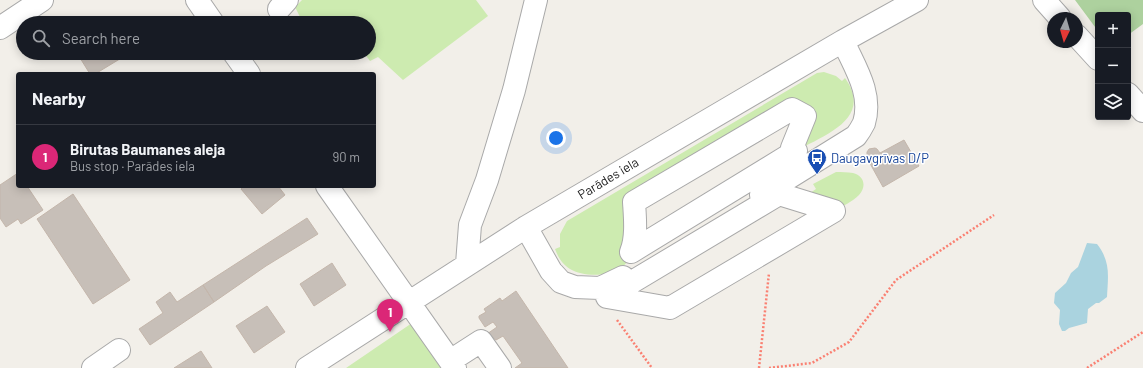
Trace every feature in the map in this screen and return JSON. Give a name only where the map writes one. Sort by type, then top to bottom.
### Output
[{"type":"street","points":[[18,16],[42,0]]},
{"type":"street","points":[[196,0],[208,16]]},
{"type":"street","points":[[467,264],[470,225],[487,180],[514,90],[536,0]]},
{"type":"street","name":"Parādes iela","points":[[307,368],[526,226],[843,40],[917,0]]},
{"type":"street","points":[[1044,0],[1055,12]]},
{"type":"street","points":[[0,28],[16,17]]},
{"type":"street","points":[[526,226],[551,271],[562,282],[575,287],[600,288],[634,273],[726,212],[856,136],[864,123],[866,109],[865,94],[863,83],[843,40]]},
{"type":"street","points":[[1083,43],[1095,56]]},
{"type":"street","points":[[239,60],[248,72]]},
{"type":"street","points":[[1131,97],[1143,111]]},
{"type":"street","points":[[726,212],[631,252],[635,232],[634,202],[792,109],[805,116],[792,148],[796,151],[726,212],[607,297],[670,308],[834,211],[779,194],[726,212]]},
{"type":"street","points":[[329,188],[453,365],[481,341],[500,368]]},
{"type":"street","points":[[93,368],[119,350]]},
{"type":"path","points":[[769,368],[812,363],[849,342],[896,280],[994,215]]},
{"type":"path","points":[[759,368],[770,267]]},
{"type":"path","points":[[616,319],[652,368]]},
{"type":"path","points":[[1087,368],[1143,332]]},
{"type":"green space","points":[[302,0],[476,0],[488,16],[403,80],[378,57],[376,58],[376,16],[300,16],[295,7]]},
{"type":"green space","points":[[1075,0],[1143,0],[1143,24],[1131,33],[1131,12],[1095,12],[1095,27]]},
{"type":"green space","points":[[824,72],[836,76],[842,81],[845,78],[852,92],[854,104],[850,115],[842,124],[831,132],[796,151],[792,109],[634,202],[629,258],[625,265],[611,273],[593,275],[577,272],[565,265],[557,255],[555,249],[560,247],[560,234],[567,221],[817,73]]},
{"type":"green space","points":[[836,172],[857,174],[862,179],[864,185],[863,188],[859,195],[853,200],[834,211],[804,197],[816,189],[813,184]]},
{"type":"green space","points":[[412,323],[443,368],[346,368]]},
{"type":"water","points":[[1087,243],[1097,244],[1105,257],[1108,269],[1107,297],[1088,309],[1087,323],[1062,331],[1059,324],[1060,310],[1054,303],[1055,293],[1066,283],[1071,273],[1078,267]]},
{"type":"building","points":[[81,60],[118,60],[98,72],[89,72]]},
{"type":"building","points":[[904,140],[919,166],[883,187],[867,158],[867,152],[869,149],[875,148],[880,153]]},
{"type":"building","points":[[16,174],[16,188],[28,188],[43,210],[21,224],[18,219],[6,227],[0,218],[0,185]]},
{"type":"building","points":[[280,188],[285,195],[262,214],[241,189]]},
{"type":"building","points":[[73,194],[130,280],[93,304],[37,219]]},
{"type":"building","points":[[307,218],[318,234],[266,266],[214,302],[203,285]]},
{"type":"building","points":[[332,263],[346,285],[314,306],[300,284]]},
{"type":"building","points":[[203,285],[214,302],[150,345],[139,329],[163,313],[156,302],[170,292],[177,302]]},
{"type":"building","points":[[516,291],[568,368],[515,368],[522,363],[503,336],[496,340],[487,334],[497,327],[493,322],[485,327],[479,316],[486,312],[484,309],[500,298],[502,301]]},
{"type":"building","points":[[267,306],[285,332],[254,353],[236,326]]},
{"type":"building","points":[[201,351],[212,368],[174,368]]},
{"type":"place","name":"Daugavgrīvas D/P","points":[[817,175]]},
{"type":"place","name":"Birutas Baumanes aleja","points":[[390,332]]}]
